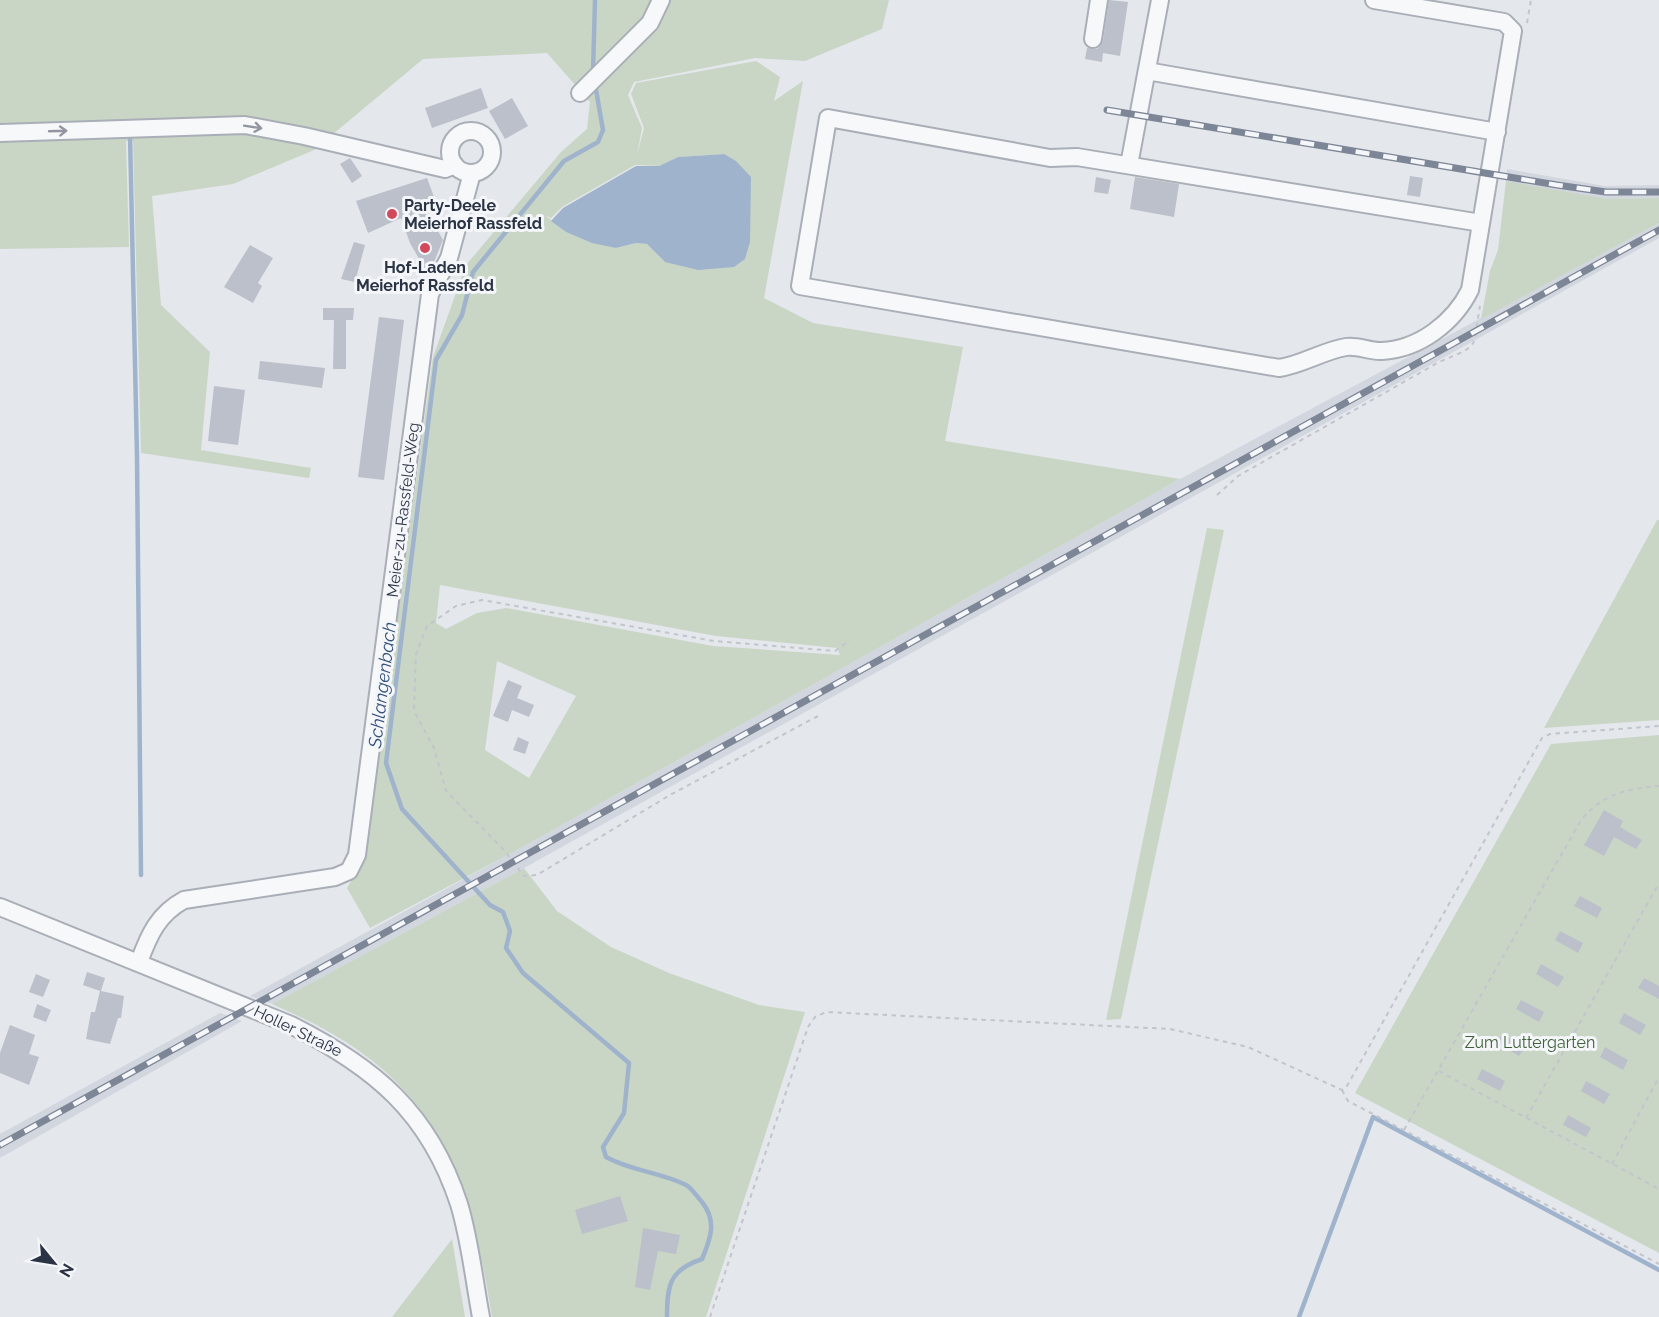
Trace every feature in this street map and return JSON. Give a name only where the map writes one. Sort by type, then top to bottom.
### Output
[{"type":"street","points":[[580,93],[650,23],[661,0]]},
{"type":"street","points":[[1093,39],[1099,0]]},
{"type":"street","points":[[1129,165],[1160,0]]},
{"type":"street","points":[[1374,0],[1504,22],[1513,32],[1470,290],[1462,306],[1443,327],[1423,339],[1382,351],[1349,346],[1279,368],[800,286],[828,118],[1050,158],[1077,157],[1481,223]]},
{"type":"street","points":[[1147,71],[1497,132]]},
{"type":"street","points":[[0,133],[245,125],[304,136],[445,169],[454,165]]},
{"type":"street","points":[[476,131],[488,139],[493,152],[490,162],[482,170],[472,173],[462,171],[454,165],[451,156],[452,142],[463,132],[476,131]]},
{"type":"street","name":"Meier-zu-Rassfeld-Weg","points":[[138,962],[157,922],[168,909],[184,900],[335,877],[349,871],[357,855],[430,294],[449,258],[472,173]]},
{"type":"street","name":"Holler Straße","points":[[0,907],[291,1025],[323,1041],[371,1071],[410,1111],[428,1140],[455,1196],[481,1317]]},
{"type":"path","points":[[1217,495],[1238,476],[1439,362],[1472,349]]},
{"type":"path","points":[[818,716],[670,795],[537,875],[524,876],[504,850],[446,791],[434,748],[414,711],[416,654],[427,626],[456,606],[482,600],[714,640],[835,651],[850,640]]},
{"type":"path","points":[[1342,1090],[1347,1086],[1542,738],[1550,734],[1659,726]]},
{"type":"path","points":[[1404,1130],[1581,820],[1594,804],[1607,796],[1659,786]]},
{"type":"path","points":[[1526,1118],[1659,883]]},
{"type":"path","points":[[710,1317],[808,1027],[814,1017],[826,1012],[1170,1029],[1248,1047],[1342,1090],[1348,1101],[1659,1264]]},
{"type":"path","points":[[1438,1071],[1659,1189]]},
{"type":"path","points":[[1612,1164],[1659,1077]]},
{"type":"shaded area","points":[[1507,169],[1605,186],[1659,185],[1659,198],[1607,199],[1556,191],[1506,181]]},
{"type":"shaded area","points":[[1659,223],[1659,238],[524,868],[272,1004],[250,996],[517,850],[1180,479]]},
{"type":"shaded area","points":[[220,1013],[242,1021],[0,1158],[0,1134]]},
{"type":"green space","points":[[0,0],[889,0],[882,29],[805,61],[755,58],[634,82],[628,95],[642,128],[637,155],[644,128],[631,94],[636,83],[756,61],[780,77],[774,101],[803,81],[764,298],[813,323],[963,347],[945,441],[1180,479],[517,850],[370,928],[347,888],[365,858],[433,357],[466,265],[561,152],[587,129],[590,102],[547,53],[423,59],[314,150],[233,184],[152,196],[161,305],[210,352],[201,450],[311,468],[309,478],[141,453],[133,141],[126,141],[129,247],[0,249]],"holes":[[[724,154],[665,262],[647,244],[636,243],[616,248],[566,232],[545,215],[551,218],[562,207],[635,165],[659,166],[678,157]],[[440,585],[716,636],[837,648],[840,655],[713,646],[506,608],[477,613],[446,629],[436,623]],[[497,661],[576,696],[529,778],[485,750]]]},
{"type":"green space","points":[[1506,181],[1607,199],[1659,198],[1659,223],[1481,319],[1490,271],[1498,250]]},
{"type":"green space","points":[[1659,520],[1659,720],[1544,728]]},
{"type":"green space","points":[[1207,528],[1224,530],[1121,1019],[1106,1020]]},
{"type":"green space","name":"Zum Luttergarten","points":[[1659,735],[1659,1253],[1355,1093],[1551,744]]},
{"type":"green space","points":[[524,868],[557,911],[611,947],[669,973],[759,1005],[805,1012],[706,1317],[492,1317],[475,1229],[447,1153],[427,1118],[401,1087],[369,1058],[322,1028],[272,1004]]},
{"type":"green space","points":[[452,1239],[465,1317],[392,1317]]},
{"type":"water","points":[[724,154],[736,161],[751,177],[750,242],[745,259],[734,267],[698,270],[665,262],[647,244],[636,243],[616,248],[592,243],[566,232],[551,221],[563,208],[636,166],[659,166],[678,157]]},
{"type":"building","points":[[1109,0],[1128,2],[1120,56],[1103,53],[1102,62],[1085,59],[1087,48],[1097,49],[1103,41]]},
{"type":"building","points":[[481,88],[488,108],[432,128],[425,108]]},
{"type":"building","points":[[512,98],[528,126],[505,139],[489,111]]},
{"type":"building","points":[[350,158],[362,176],[352,183],[340,164]]},
{"type":"building","points":[[1410,176],[1423,178],[1420,197],[1407,195]]},
{"type":"building","points":[[1096,177],[1111,180],[1108,194],[1094,192]]},
{"type":"building","points":[[1135,177],[1179,184],[1174,217],[1130,209]]},
{"type":"building","name":"Party-Deele Meierhof Rassfeld","points":[[427,178],[437,205],[428,213],[443,240],[432,267],[426,271],[410,243],[401,218],[368,233],[356,201]]},
{"type":"building","points":[[354,242],[365,245],[355,282],[341,279]]},
{"type":"building","points":[[250,245],[273,258],[258,283],[262,286],[253,303],[224,287]]},
{"type":"building","points":[[323,308],[354,308],[353,320],[346,320],[346,369],[333,369],[334,320],[323,320]]},
{"type":"building","points":[[379,317],[404,320],[384,480],[358,477]]},
{"type":"building","points":[[260,361],[325,368],[322,388],[258,379]]},
{"type":"building","points":[[214,386],[245,390],[238,445],[208,441]]},
{"type":"building","points":[[508,680],[522,686],[517,698],[534,705],[529,717],[512,710],[508,722],[493,716]]},
{"type":"building","points":[[518,737],[529,742],[525,754],[513,750]]},
{"type":"building","points":[[1604,810],[1623,821],[1620,827],[1642,840],[1636,849],[1614,837],[1604,856],[1584,845]]},
{"type":"building","points":[[1580,896],[1602,908],[1597,918],[1574,906]]},
{"type":"building","points":[[1560,931],[1583,943],[1578,953],[1555,940]]},
{"type":"building","points":[[1541,964],[1564,977],[1558,987],[1536,974]]},
{"type":"building","points":[[87,972],[105,978],[101,991],[124,996],[121,1018],[118,1018],[110,1044],[86,1039],[91,1012],[95,1012],[100,991],[83,985]]},
{"type":"building","points":[[36,974],[50,980],[43,997],[29,992]]},
{"type":"building","points":[[1644,978],[1659,986],[1659,999],[1638,988]]},
{"type":"building","points":[[1521,1000],[1544,1012],[1539,1022],[1516,1009]]},
{"type":"building","points":[[37,1004],[51,1010],[46,1022],[33,1017]]},
{"type":"building","points":[[1624,1013],[1646,1025],[1640,1035],[1619,1023]]},
{"type":"building","points":[[10,1025],[35,1035],[29,1054],[39,1057],[29,1085],[0,1073],[0,1053]]},
{"type":"building","points":[[1502,1034],[1525,1046],[1519,1056],[1497,1043]]},
{"type":"building","points":[[1605,1047],[1628,1060],[1623,1070],[1600,1057]]},
{"type":"building","points":[[1482,1069],[1505,1081],[1500,1091],[1477,1079]]},
{"type":"building","points":[[1586,1081],[1610,1094],[1604,1104],[1581,1091]]},
{"type":"building","points":[[1568,1115],[1591,1128],[1586,1137],[1563,1125]]},
{"type":"building","points":[[620,1196],[628,1221],[582,1234],[575,1210]]},
{"type":"building","points":[[643,1228],[680,1235],[676,1254],[658,1251],[650,1290],[635,1287]]},
{"type":"waterway","name":"Schlangenbach","points":[[593,72],[595,0]]},
{"type":"waterway","name":"Schlangenbach","points":[[595,84],[603,130],[598,142],[564,161],[473,272],[462,315],[436,360],[386,763],[402,809],[490,905],[503,912],[510,931],[506,948],[523,973],[629,1063],[624,1113],[603,1147],[606,1157],[686,1185],[707,1209],[711,1230],[705,1251],[702,1259],[683,1268],[672,1280],[668,1296],[667,1317]]},
{"type":"waterway","points":[[130,135],[137,456],[141,875]]},
{"type":"waterway","points":[[1299,1317],[1373,1117],[1659,1270]]},
{"type":"railway","points":[[1107,110],[1557,185],[1606,192],[1659,192]]},
{"type":"railway","points":[[0,1145],[1659,230]]},
{"type":"place","name":"Party-Deele Meierhof Rassfeld","points":[[392,214]]},
{"type":"place","name":"Hof-Laden Meierhof Rassfeld","points":[[425,248]]}]
